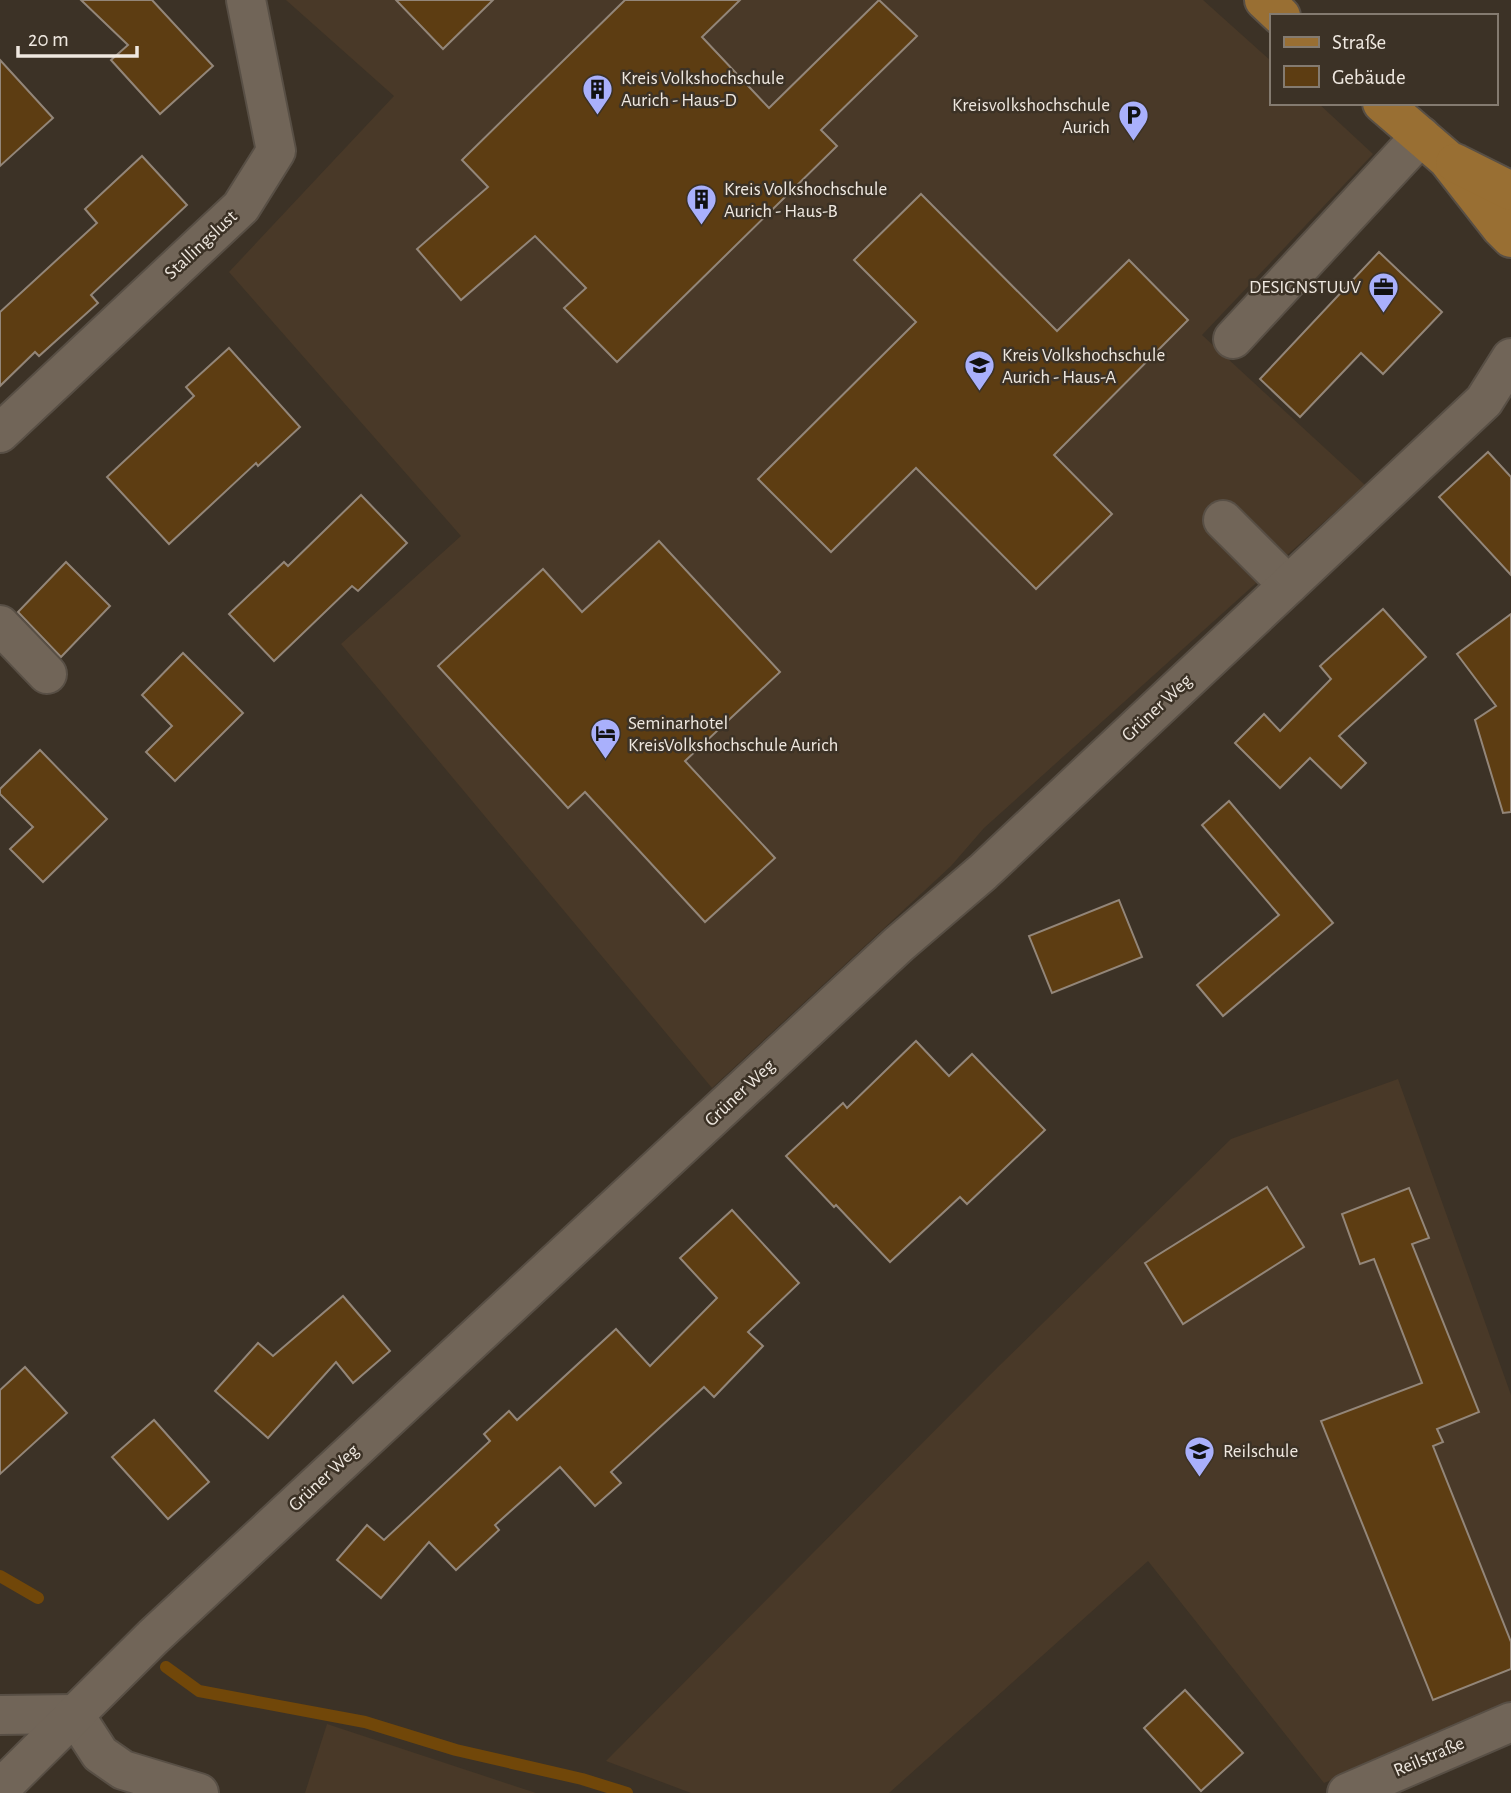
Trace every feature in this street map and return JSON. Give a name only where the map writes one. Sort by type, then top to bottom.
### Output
[{"type":"main road","points":[[1264,0],[1279,14]]},
{"type":"main road","points":[[1384,105],[1434,147],[1511,238]]},
{"type":"main road","points":[[1434,147],[1511,191]]},
{"type":"street","name":"Stallingslust","points":[[0,433],[241,207],[276,151],[246,0]]},
{"type":"street","points":[[1233,339],[1434,147]]},
{"type":"street","name":"Grüner Weg","points":[[0,1789],[153,1637],[899,944],[983,872],[1288,585],[1498,395],[1511,358]]},
{"type":"street","points":[[1223,520],[1288,585]]},
{"type":"street","points":[[0,625],[47,674]]},
{"type":"street","points":[[0,1715],[74,1714],[100,1755],[123,1770],[199,1793]]},
{"type":"street","name":"Reilstraße","points":[[1347,1793],[1511,1722]]},
{"type":"shaded area","points":[[286,0],[1203,0],[1270,60],[1270,105],[1320,105],[1373,154],[1202,335],[1365,485],[984,828],[951,866],[712,1088],[341,644],[461,536],[229,272],[394,96]]},
{"type":"shaded area","name":"Reilschule","points":[[1398,1079],[1511,1395],[1511,1706],[1324,1783],[1148,1561],[889,1793],[691,1793],[606,1761],[998,1367],[1231,1139]]},
{"type":"shaded area","points":[[327,1724],[536,1793],[305,1793]]},
{"type":"building","points":[[81,0],[152,0],[213,66],[160,114],[111,60],[128,45]]},
{"type":"building","points":[[396,0],[493,0],[443,49]]},
{"type":"building","points":[[625,0],[740,0],[702,37],[769,108],[879,0],[917,36],[821,130],[837,146],[617,362],[564,308],[586,288],[535,236],[461,300],[417,249],[488,187],[462,160]]},
{"type":"building","points":[[0,60],[53,118],[0,166]]},
{"type":"building","points":[[142,156],[187,205],[91,295],[98,303],[39,356],[35,352],[0,386],[0,312],[97,223],[85,209]]},
{"type":"building","name":"Kreis Volkshochschule Aurich - Haus-A","points":[[921,194],[1057,331],[1129,260],[1188,320],[1054,455],[1112,514],[1036,589],[916,468],[831,552],[758,479],[916,322],[854,260]]},
{"type":"building","points":[[1379,252],[1442,312],[1383,374],[1361,353],[1300,417],[1260,379]]},
{"type":"building","points":[[229,348],[300,427],[258,466],[256,463],[169,544],[107,477],[194,396],[186,387]]},
{"type":"building","points":[[1488,452],[1511,477],[1511,575],[1439,497]]},
{"type":"building","points":[[361,495],[407,543],[358,591],[352,586],[274,661],[229,614],[284,562],[288,566]]},
{"type":"building","name":"Seminarhotel KreisVolkshochschule Aurich","points":[[659,541],[780,672],[685,761],[775,858],[705,922],[585,792],[568,808],[438,666],[543,569],[582,612]]},
{"type":"building","points":[[66,562],[110,606],[61,657],[18,612]]},
{"type":"building","points":[[1383,609],[1426,657],[1339,736],[1366,763],[1341,788],[1310,758],[1280,788],[1235,743],[1264,714],[1280,731],[1331,679],[1320,666]]},
{"type":"building","points":[[1511,614],[1511,812],[1503,813],[1475,720],[1496,706],[1457,654]]},
{"type":"building","points":[[183,653],[243,713],[175,781],[146,752],[172,726],[142,695]]},
{"type":"building","points":[[40,750],[107,819],[43,882],[10,849],[33,827],[0,794],[0,789]]},
{"type":"building","points":[[1229,801],[1333,923],[1223,1016],[1197,985],[1279,915],[1202,825]]},
{"type":"building","points":[[1119,900],[1142,957],[1052,993],[1029,936]]},
{"type":"building","points":[[916,1041],[949,1076],[972,1054],[1045,1130],[967,1204],[960,1197],[890,1262],[786,1156],[843,1103],[847,1108]]},
{"type":"building","points":[[1267,1187],[1304,1247],[1183,1324],[1145,1263]]},
{"type":"building","name":"Reilschule","points":[[1409,1188],[1429,1238],[1412,1244],[1479,1412],[1437,1429],[1443,1442],[1433,1446],[1511,1642],[1511,1669],[1433,1700],[1321,1421],[1422,1383],[1374,1259],[1360,1264],[1342,1214]]},
{"type":"building","points":[[732,1210],[799,1283],[748,1332],[763,1346],[714,1397],[704,1387],[611,1472],[621,1483],[595,1506],[560,1467],[495,1525],[499,1530],[456,1570],[429,1542],[381,1598],[337,1560],[367,1525],[384,1540],[490,1441],[484,1434],[509,1411],[517,1420],[616,1329],[650,1366],[717,1298],[680,1258]]},
{"type":"building","points":[[343,1296],[390,1351],[353,1383],[336,1362],[268,1438],[215,1391],[258,1343],[273,1356]]},
{"type":"building","points":[[25,1367],[67,1413],[0,1474],[0,1390]]},
{"type":"building","points":[[154,1420],[209,1482],[168,1519],[112,1457]]},
{"type":"building","points":[[1185,1690],[1243,1753],[1201,1791],[1144,1728]]},
{"type":"waterway","points":[[0,1576],[38,1598]]},
{"type":"waterway","points":[[166,1667],[199,1691],[365,1722],[456,1750],[582,1779],[627,1793]]},
{"type":"place","name":"Kreis Volkshochschule Aurich - Haus-D","points":[[598,116]]},
{"type":"place","name":"Kreisvolkshochschule Aurich","points":[[1133,143]]},
{"type":"place","name":"Kreis Volkshochschule Aurich - Haus-B","points":[[701,227]]},
{"type":"place","name":"DESIGNSTUUV","points":[[1384,314]]},
{"type":"place","name":"Kreis Volkshochschule Aurich - Haus-A","points":[[979,393]]},
{"type":"place","name":"Seminarhotel KreisVolkshochschule Aurich","points":[[605,761]]},
{"type":"place","name":"Reilschule","points":[[1200,1478]]}]
